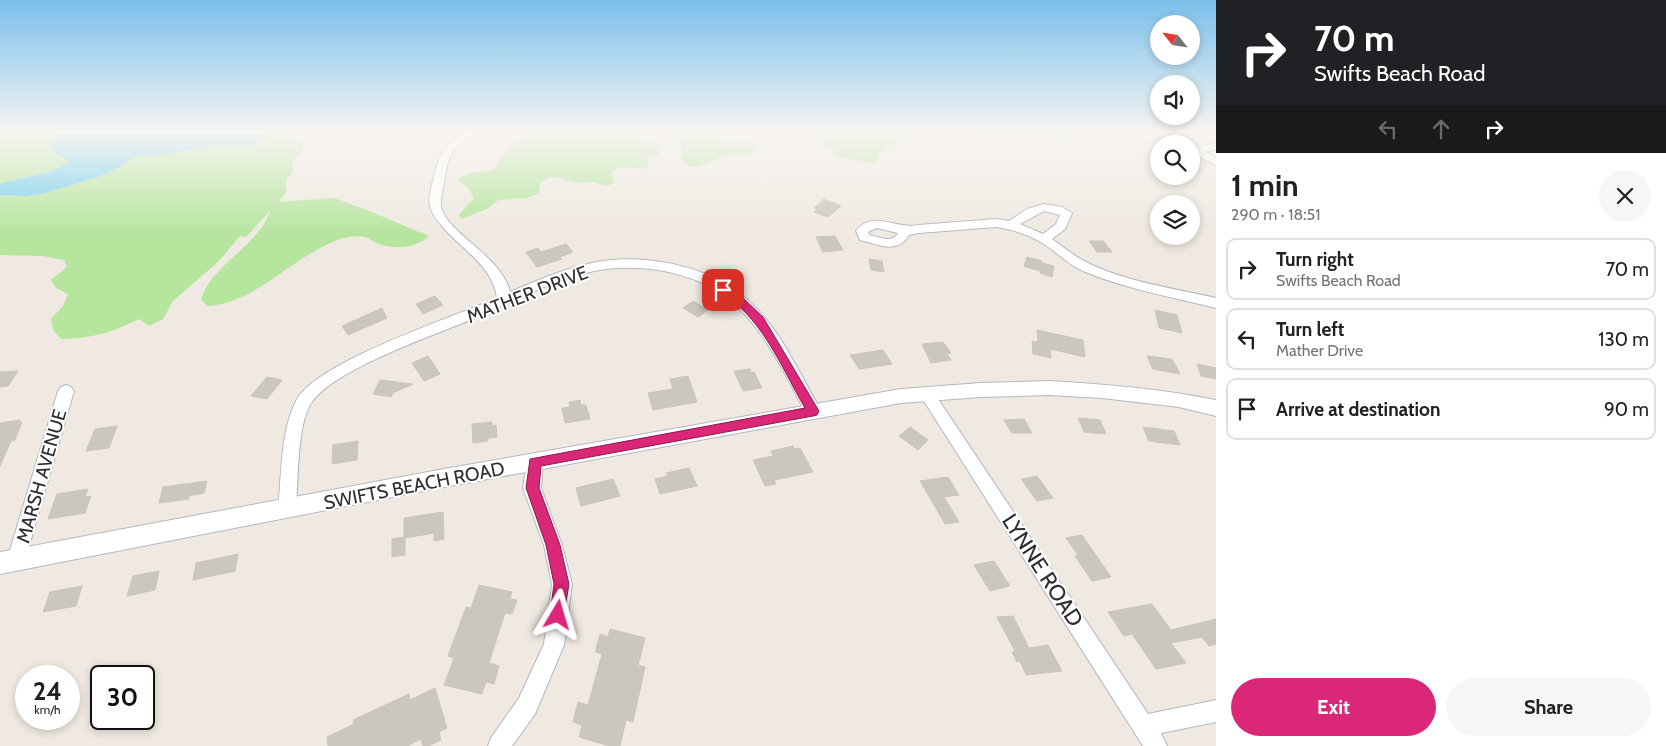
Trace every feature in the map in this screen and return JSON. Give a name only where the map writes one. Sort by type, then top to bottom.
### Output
[{"type":"street","points":[[442,166],[436,195],[436,208],[452,230],[495,273],[502,284],[504,300]]},
{"type":"street","points":[[1012,225],[1033,209],[1042,206],[1052,207],[1066,214],[1063,225],[1044,240]]},
{"type":"street","points":[[908,232],[918,229],[996,223],[1012,225],[1044,240],[1092,270],[1141,285],[1216,302]]},
{"type":"street","name":"MATHER DRIVE","points":[[287,509],[297,422],[304,402],[322,383],[348,367],[504,300],[577,272],[604,266],[638,263],[675,269],[708,282],[738,298],[760,320],[813,411]]},
{"type":"street","name":"SWIFTS BEACH ROAD","points":[[8,562],[535,462],[901,396],[981,390],[1058,388],[1178,400],[1216,408]]},
{"type":"street","name":"MARSH AVENUE","points":[[8,562],[66,391]]},
{"type":"street","name":"LYNNE ROAD","points":[[927,394],[1156,746]]},
{"type":"street","points":[[499,746],[527,706],[554,645],[562,584],[553,545],[532,488],[535,462]]},
{"type":"street","points":[[1143,726],[1216,711]]},
{"type":"green space","points":[[0,166],[67,166],[50,172],[0,185]]},
{"type":"green space","points":[[122,166],[292,166],[293,172],[286,180],[286,192],[279,202],[334,198],[429,236],[418,243],[405,247],[385,246],[361,236],[342,238],[303,258],[257,289],[225,303],[207,306],[201,299],[206,287],[214,276],[256,234],[265,223],[270,211],[246,237],[240,236],[219,261],[173,301],[163,319],[149,326],[139,319],[101,334],[61,339],[53,330],[51,319],[63,306],[68,294],[56,288],[51,280],[67,267],[64,260],[42,256],[0,255],[0,195],[26,196],[46,193],[98,177]]},
{"type":"green space","points":[[496,166],[648,166],[645,169],[621,167],[612,171],[611,175],[615,182],[609,185],[593,182],[577,183],[556,177],[549,178],[540,184],[539,192],[535,195],[527,198],[499,200],[487,209],[462,219],[459,216],[460,213],[474,198],[468,188],[457,179],[472,173],[493,170]]},
{"type":"water","points":[[62,166],[122,166],[98,177],[46,193],[26,196],[0,195],[0,184],[52,171]]},
{"type":"building","points":[[824,199],[841,206],[828,217],[814,212],[817,209],[814,208]]},
{"type":"building","points":[[835,236],[843,250],[823,252],[816,237]]},
{"type":"building","points":[[1089,241],[1103,241],[1112,252],[1097,252]]},
{"type":"building","points":[[566,244],[573,252],[560,257],[562,259],[537,267],[526,252],[538,248],[541,252]]},
{"type":"building","points":[[1027,257],[1042,261],[1039,271],[1024,266]]},
{"type":"building","points":[[869,259],[882,261],[884,272],[871,270]]},
{"type":"building","points":[[1042,263],[1054,266],[1052,277],[1040,273]]},
{"type":"building","points":[[435,296],[443,305],[423,314],[416,304]]},
{"type":"building","points":[[693,301],[708,310],[698,317],[683,308]]},
{"type":"building","points":[[382,308],[387,318],[348,335],[342,326]]},
{"type":"building","points":[[1155,310],[1177,315],[1182,333],[1159,328]]},
{"type":"building","points":[[1037,330],[1083,340],[1085,357],[1050,349],[1051,358],[1033,354],[1032,341],[1038,342]]},
{"type":"building","points":[[943,342],[951,353],[947,354],[951,360],[931,363],[922,344]]},
{"type":"building","points":[[883,350],[892,364],[859,369],[850,355]]},
{"type":"building","points":[[428,356],[440,374],[424,381],[412,363]]},
{"type":"building","points":[[1147,356],[1172,359],[1180,374],[1153,369]]},
{"type":"building","points":[[1197,364],[1216,368],[1216,379],[1201,376]]},
{"type":"building","points":[[750,369],[751,373],[754,372],[762,388],[743,391],[734,371]]},
{"type":"building","points":[[18,371],[8,386],[0,387],[0,372]]},
{"type":"building","points":[[688,376],[697,402],[653,410],[648,393],[673,389],[670,379]]},
{"type":"building","points":[[267,377],[282,380],[267,399],[251,396]]},
{"type":"building","points":[[380,380],[413,384],[393,393],[391,397],[373,394]]},
{"type":"building","points":[[580,400],[581,405],[586,405],[590,419],[565,423],[562,408],[570,407],[569,402]]},
{"type":"building","points":[[1078,418],[1100,420],[1106,434],[1084,432]]},
{"type":"building","points":[[1024,419],[1032,433],[1012,433],[1004,420]]},
{"type":"building","points":[[20,420],[19,422],[22,422],[15,440],[11,441],[0,466],[0,423]]},
{"type":"building","points":[[492,422],[492,426],[496,425],[497,437],[488,438],[488,441],[473,443],[472,424]]},
{"type":"building","points":[[117,426],[109,448],[86,451],[95,429]]},
{"type":"building","points":[[910,427],[928,440],[918,450],[899,436]]},
{"type":"building","points":[[1143,427],[1174,431],[1180,445],[1149,441]]},
{"type":"building","points":[[358,441],[357,460],[332,464],[333,445]]},
{"type":"building","points":[[793,446],[794,449],[800,448],[813,472],[774,480],[776,484],[765,486],[753,460],[773,456],[771,451]]},
{"type":"building","points":[[689,468],[697,486],[660,494],[655,479],[668,476],[666,473]]},
{"type":"building","points":[[1037,476],[1053,498],[1037,501],[1021,479]]},
{"type":"building","points":[[948,477],[959,495],[944,497],[959,522],[945,524],[920,481]]},
{"type":"building","points":[[613,479],[620,496],[581,506],[576,488]]},
{"type":"building","points":[[207,481],[204,493],[189,496],[189,499],[159,503],[163,487]]},
{"type":"building","points":[[88,489],[85,497],[91,496],[85,513],[48,519],[57,494]]},
{"type":"building","points":[[443,512],[444,539],[434,541],[434,533],[405,538],[405,555],[392,557],[392,539],[404,537],[404,518]]},
{"type":"building","points":[[1082,535],[1111,577],[1092,581],[1075,556],[1078,555],[1066,538]]},
{"type":"building","points":[[238,554],[235,571],[193,580],[196,563]]},
{"type":"building","points":[[994,561],[1010,586],[990,591],[974,565]]},
{"type":"building","points":[[159,571],[155,590],[127,596],[133,576]]},
{"type":"building","points":[[479,585],[512,592],[510,599],[517,600],[512,614],[505,613],[489,663],[499,666],[494,684],[486,682],[482,694],[444,685],[454,658],[448,656],[466,607],[471,608]]},
{"type":"building","points":[[82,586],[76,606],[43,612],[50,592]]},
{"type":"building","points":[[1152,604],[1171,630],[1216,619],[1216,644],[1209,646],[1202,637],[1171,643],[1186,663],[1156,669],[1132,634],[1124,636],[1108,612]]},
{"type":"building","points":[[1013,616],[1029,648],[1048,645],[1062,671],[1026,675],[1020,661],[1017,662],[1012,652],[1015,651],[997,617]]},
{"type":"building","points":[[610,629],[645,638],[638,665],[645,667],[633,722],[626,720],[620,746],[609,746],[579,737],[582,725],[573,722],[578,702],[588,705],[602,654],[595,652],[600,634],[608,637]]},
{"type":"building","points":[[435,688],[447,728],[439,732],[441,740],[429,746],[423,746],[421,739],[407,746],[328,746],[327,737],[354,724],[353,720],[409,694],[410,700]]},
{"type":"route","points":[[558,615],[562,584],[553,545],[532,488],[535,462],[813,411],[760,320],[738,298],[723,290]]}]
